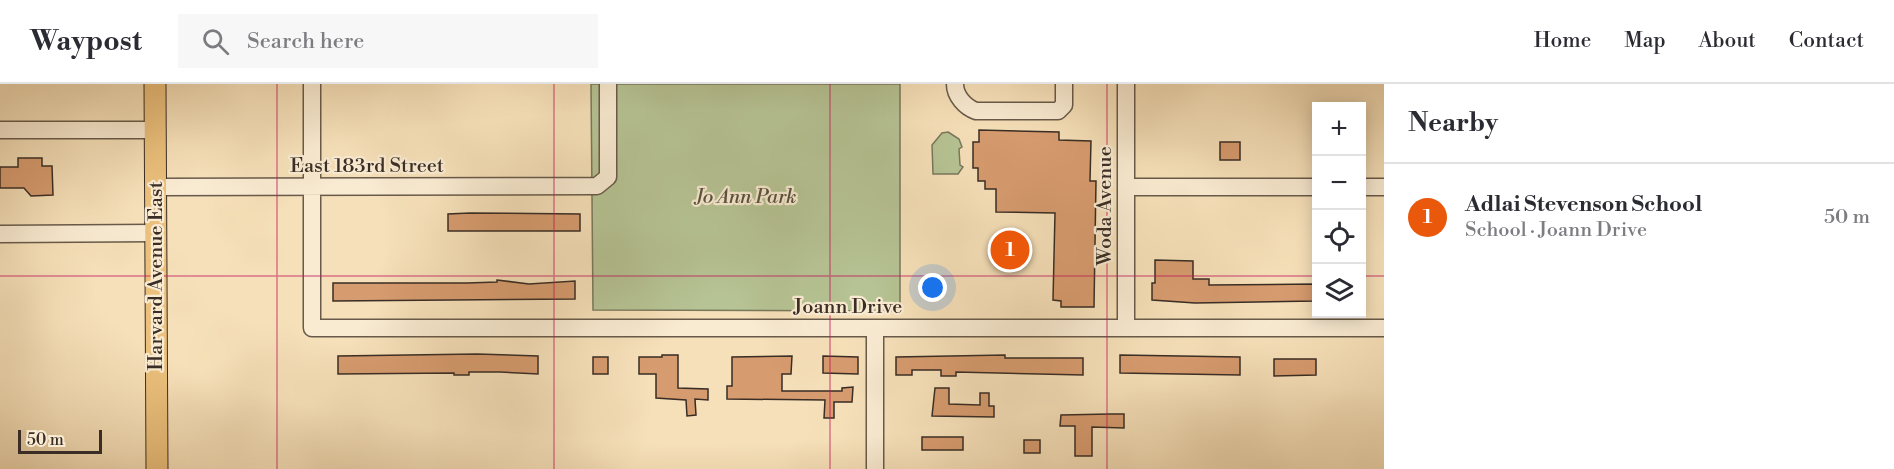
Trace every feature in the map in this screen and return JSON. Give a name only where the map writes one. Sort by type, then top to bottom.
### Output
[{"type":"main road","name":"Harvard Avenue East","points":[[155,84],[157,469]]},
{"type":"street","points":[[312,84],[312,188]]},
{"type":"street","name":"East 183rd Street","points":[[156,187],[597,186],[608,177],[608,84]]},
{"type":"street","points":[[955,84],[955,90],[961,100],[970,109],[976,111],[1058,111],[1064,105],[1064,84]]},
{"type":"street","name":"Woda Avenue","points":[[1126,84],[1126,328]]},
{"type":"street","points":[[0,130],[155,130]]},
{"type":"street","points":[[1126,187],[1312,187]]},
{"type":"street","points":[[1366,187],[1384,187]]},
{"type":"street","name":"Joann Drive","points":[[312,188],[312,328],[1384,328]]},
{"type":"street","points":[[0,234],[156,233]]},
{"type":"street","points":[[875,328],[875,469]]},
{"type":"green space","name":"Jo Ann Park","points":[[591,84],[900,84],[900,311],[593,310]]},
{"type":"green space","points":[[948,132],[959,139],[962,147],[959,149],[960,165],[963,167],[958,174],[933,174],[932,145],[942,133]]},
{"type":"building","points":[[979,130],[1059,132],[1059,140],[1091,141],[1090,181],[1096,181],[1094,307],[1061,307],[1061,301],[1053,300],[1055,213],[996,212],[996,189],[985,189],[985,181],[978,181],[978,168],[973,168],[973,142],[979,142]]},
{"type":"building","points":[[1220,142],[1240,142],[1240,160],[1220,160]]},
{"type":"building","points":[[18,158],[42,158],[42,166],[52,166],[53,195],[31,196],[24,188],[0,188],[0,167],[18,167]]},
{"type":"building","points":[[448,214],[580,214],[580,231],[448,231]]},
{"type":"building","points":[[1155,260],[1193,261],[1193,279],[1209,279],[1209,285],[1312,284],[1312,301],[1195,303],[1152,300],[1152,283],[1155,283]]},
{"type":"building","points":[[497,280],[529,284],[575,281],[575,299],[333,301],[333,283],[467,283],[497,282]]},
{"type":"building","points":[[477,354],[538,356],[538,374],[469,372],[469,375],[454,375],[454,373],[338,374],[338,356]]},
{"type":"building","points":[[662,355],[678,355],[678,388],[708,389],[708,400],[695,399],[696,415],[687,416],[686,400],[656,398],[656,374],[639,374],[639,357],[662,357]]},
{"type":"building","points":[[1005,355],[1005,358],[1083,358],[1083,375],[956,372],[956,376],[941,376],[941,370],[912,370],[912,375],[896,375],[896,357]]},
{"type":"building","points":[[1120,355],[1240,357],[1240,375],[1120,373]]},
{"type":"building","points":[[792,356],[791,374],[782,374],[782,391],[842,391],[842,388],[853,387],[852,402],[834,402],[834,418],[824,418],[825,400],[727,399],[727,386],[732,386],[732,357]]},
{"type":"building","points":[[823,356],[858,357],[858,374],[823,373]]},
{"type":"building","points":[[593,357],[608,357],[608,374],[593,374]]},
{"type":"building","points":[[1274,359],[1316,359],[1316,375],[1274,376]]},
{"type":"building","points":[[935,388],[949,388],[949,404],[980,405],[980,393],[989,393],[989,406],[994,406],[994,417],[932,416]]},
{"type":"building","points":[[1124,414],[1124,428],[1092,427],[1092,456],[1075,456],[1075,426],[1060,426],[1061,415]]},
{"type":"building","points":[[922,437],[963,437],[963,450],[922,450]]},
{"type":"building","points":[[1024,440],[1040,440],[1040,453],[1024,453]]},
{"type":"place","name":"Adlai Stevenson School","points":[[1010,250]]}]
